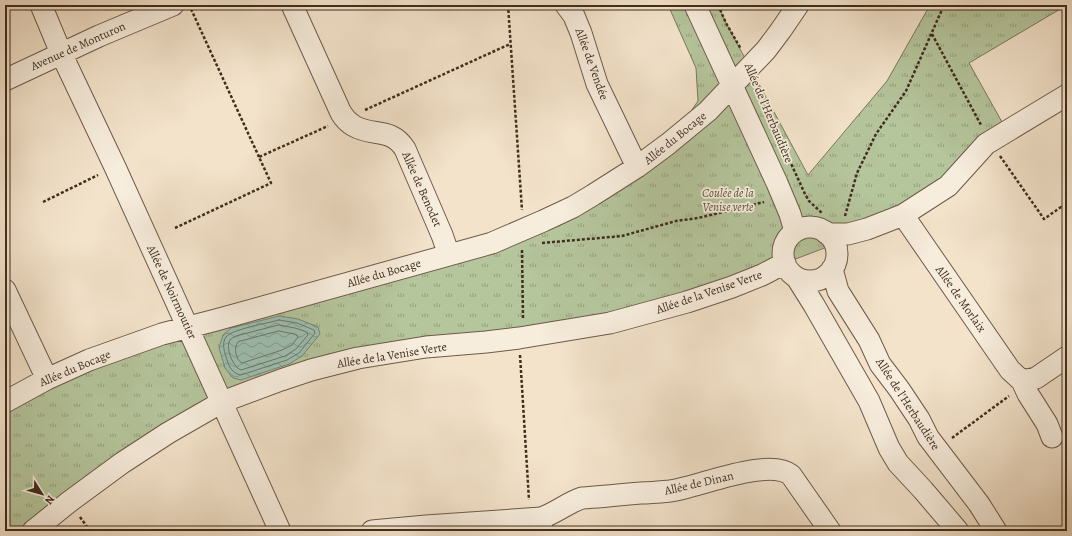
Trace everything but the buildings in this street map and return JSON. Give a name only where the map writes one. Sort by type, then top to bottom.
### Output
[{"type":"street","name":"Allée de Noirmoutier","points":[[41,5],[61,53],[115,167],[280,531]]},
{"type":"street","name":"Avenue de Monturon","points":[[5,80],[99,36],[173,5]]},
{"type":"street","name":"Allée de Benodet","points":[[292,5],[343,116],[350,123],[360,129],[389,135],[394,137],[402,144],[442,235],[449,255]]},
{"type":"street","name":"Allée de Vendée","points":[[566,5],[574,16],[581,33],[597,84],[637,168]]},
{"type":"street","name":"Allée de l'Herbaudière","points":[[695,5],[783,197],[795,231]]},
{"type":"street","name":"Allée du Bocage","points":[[5,402],[47,379],[96,358],[162,334],[492,243],[531,237],[579,203],[637,168],[708,111],[766,50],[798,5]]},
{"type":"street","points":[[958,531],[898,463],[889,448],[869,401],[814,305],[791,270],[783,253],[784,246],[788,238],[795,231],[800,229],[810,227],[835,233],[848,234],[867,229],[903,215],[948,186],[986,144],[1067,95]]},
{"type":"street","name":"Allée de Morlaix","points":[[903,215],[1010,370],[1022,381],[1028,394],[1047,424],[1052,438]]},
{"type":"street","points":[[791,270],[804,280],[816,280],[826,275],[845,246],[867,229]]},
{"type":"street","points":[[834,262],[835,244],[832,239],[835,233]]},
{"type":"street","name":"Allée de l'Herbaudière","points":[[834,262],[838,292],[869,340],[880,364],[919,419],[928,437],[979,504],[996,531]]},
{"type":"street","name":"Allée de la Venise Verte","points":[[34,531],[69,502],[122,463],[168,433],[222,402],[311,370],[358,358],[426,347],[519,338],[610,323],[687,302],[762,276],[791,270]]},
{"type":"street","points":[[5,290],[47,379]]},
{"type":"street","points":[[1022,381],[1036,378],[1067,357]]},
{"type":"street","name":"Allée de Dinan","points":[[372,531],[426,526],[538,522],[571,502],[582,498],[670,491],[698,485],[718,478],[764,469],[784,471],[791,475],[830,531]]},
{"type":"path","points":[[190,5],[259,157]]},
{"type":"path","points":[[508,5],[531,237]]},
{"type":"path","name":"Allée de l'Herbaudière","points":[[718,5],[750,67],[783,146],[809,201],[835,233]]},
{"type":"path","points":[[835,233],[844,222],[857,173],[876,134],[906,91],[944,5]]},
{"type":"path","points":[[932,34],[990,142],[1044,219],[1061,207],[1067,215]]},
{"type":"path","points":[[43,202],[115,167]]},
{"type":"path","points":[[538,522],[519,338],[523,330],[522,245],[531,237],[622,236],[676,221],[698,218],[783,197]]},
{"type":"path","points":[[937,448],[1012,394],[1022,381]]},
{"type":"green space","name":"Coulée de la Venise verte","points":[[668,5],[718,5],[726,23],[808,175],[887,81],[930,5],[1067,5],[969,63],[1007,131],[948,186],[835,244],[687,302],[426,347],[252,392],[33,531],[5,531],[5,402],[47,379],[492,243],[668,144],[698,101],[696,68]]},
{"type":"water","points":[[279,316],[298,319],[318,327],[320,334],[302,356],[289,364],[241,380],[233,378],[225,368],[219,348],[223,335],[231,328]]}]
